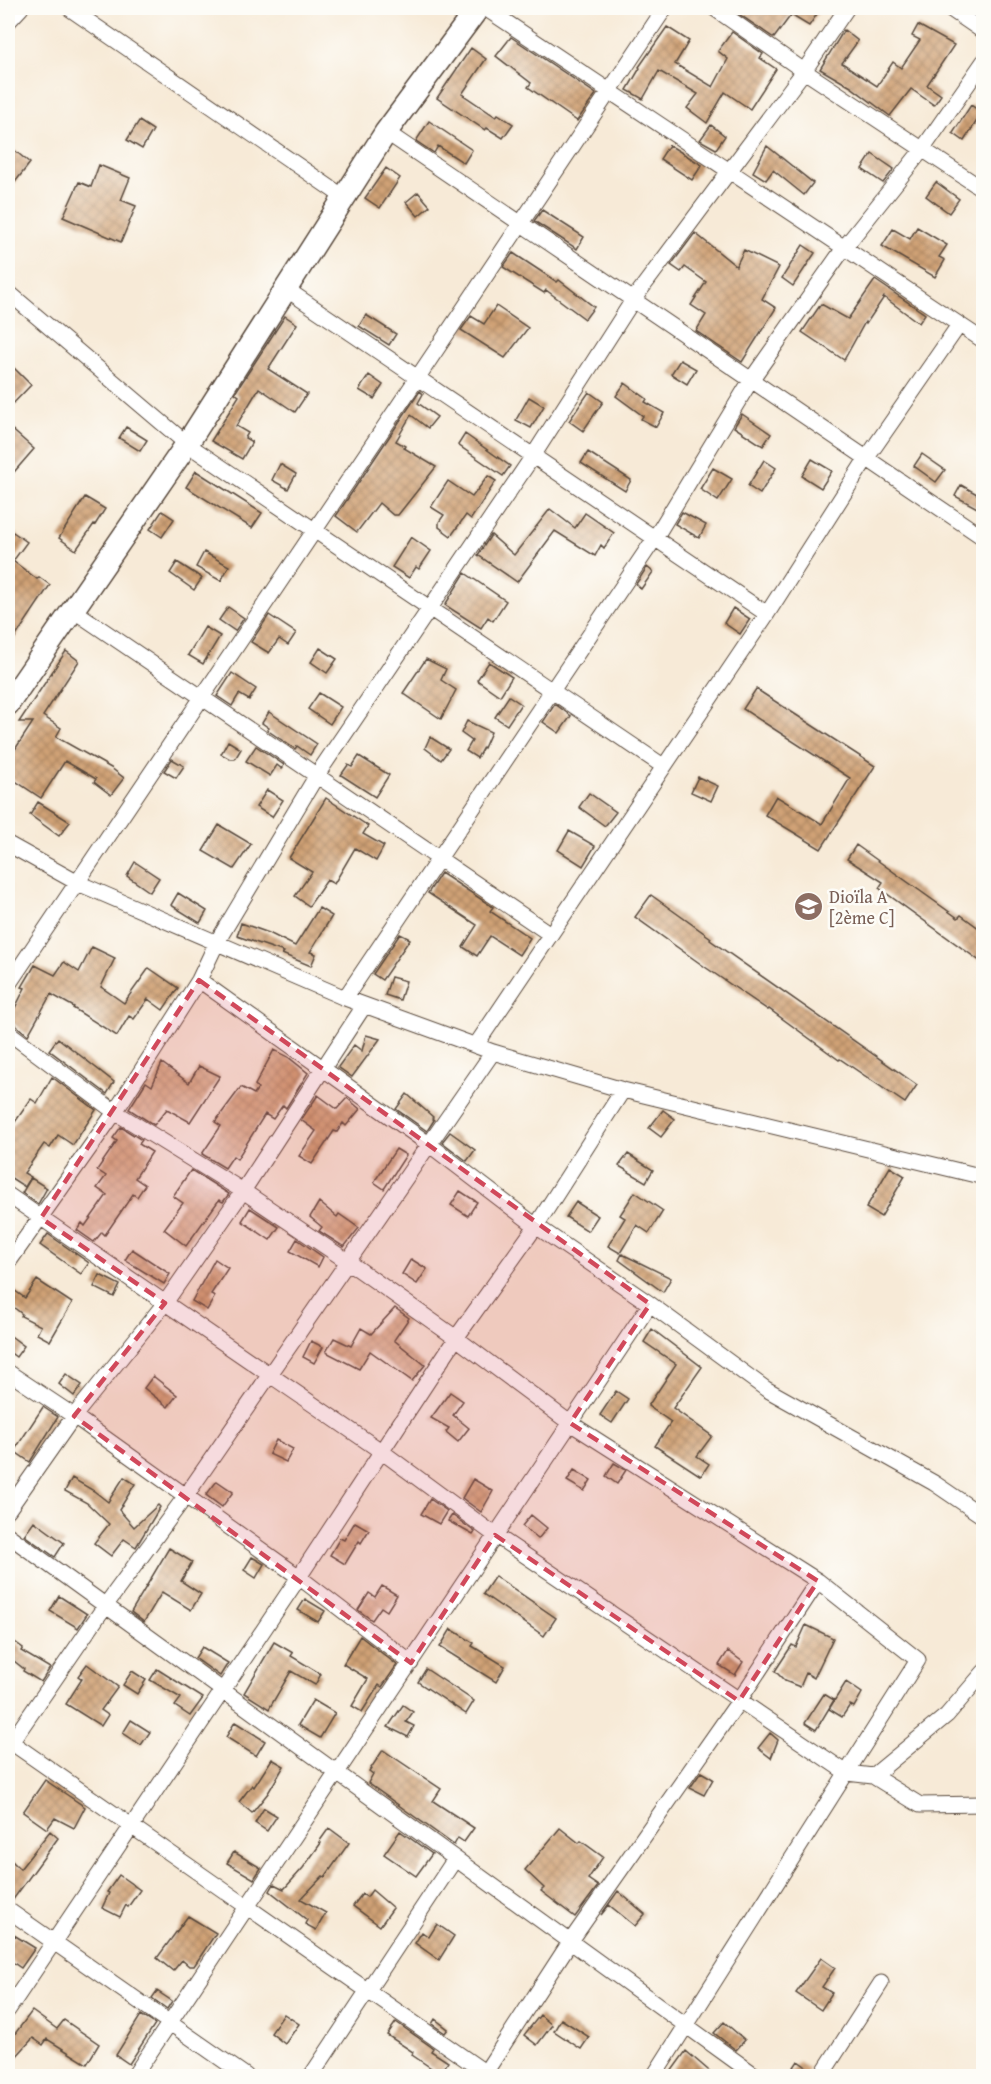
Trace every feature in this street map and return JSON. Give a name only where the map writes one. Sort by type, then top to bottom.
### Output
[{"type":"main road","points":[[8,704],[187,444],[386,132],[478,8]]},
{"type":"street","points":[[8,22],[21,8]]},
{"type":"street","points":[[69,8],[345,198]]},
{"type":"street","points":[[485,8],[959,325],[982,335]]},
{"type":"street","points":[[8,985],[665,8]]},
{"type":"street","points":[[714,8],[804,71],[984,190]]},
{"type":"street","points":[[8,1263],[115,1112],[199,980],[217,942],[317,775],[533,456],[633,300],[804,71],[847,8]]},
{"type":"street","points":[[949,8],[984,32]]},
{"type":"street","points":[[345,998],[656,538],[751,380],[844,248],[922,150],[984,61]]},
{"type":"street","points":[[386,132],[519,225],[984,538]]},
{"type":"street","points":[[286,289],[766,614]]},
{"type":"street","points":[[8,292],[187,444],[663,766]]},
{"type":"street","points":[[476,1045],[766,614],[866,459],[959,325]]},
{"type":"street","points":[[73,610],[550,934]]},
{"type":"street","points":[[8,844],[78,883],[345,998],[493,1052],[623,1090],[984,1177]]},
{"type":"street","points":[[199,980],[430,1145],[536,1226],[650,1304],[766,1389],[934,1483],[984,1517]]},
{"type":"street","points":[[8,1510],[74,1416],[165,1303],[243,1191],[364,1006]]},
{"type":"street","points":[[8,1032],[115,1112],[243,1191],[347,1261],[570,1423],[818,1581],[918,1660],[654,2076]]},
{"type":"street","points":[[493,1052],[185,1497],[9,1743],[486,2075],[570,1942],[739,1701],[818,1581]]},
{"type":"street","points":[[8,2010],[456,1338],[536,1226],[623,1090]]},
{"type":"street","points":[[8,1195],[381,1451],[495,1535],[847,1773],[873,1776],[920,1804],[984,1804]]},
{"type":"street","points":[[134,2076],[650,1304]]},
{"type":"street","points":[[8,1372],[74,1416],[298,1577],[411,1663]]},
{"type":"street","points":[[8,1535],[756,2076]]},
{"type":"street","points":[[873,1776],[947,1715],[984,1672]]},
{"type":"street","points":[[311,2076],[455,1859]]},
{"type":"street","points":[[8,1910],[246,2076]]},
{"type":"street","points":[[821,2076],[880,1983]]},
{"type":"highlighted area","points":[[199,980],[650,1304],[570,1423],[818,1581],[739,1701],[495,1535],[411,1663],[74,1416],[165,1303],[41,1218]]},
{"type":"building","points":[[730,8],[821,8],[809,26],[791,15],[774,38]]},
{"type":"building","points":[[918,25],[954,45],[927,85],[941,95],[934,105],[911,89],[890,116],[851,87],[820,69],[844,30],[858,41],[842,63],[877,86],[893,62],[901,68],[920,40],[912,36]]},
{"type":"building","points":[[667,27],[689,41],[675,64],[713,87],[728,59],[718,51],[732,32],[763,54],[760,58],[776,69],[750,109],[725,92],[707,123],[687,108],[698,94],[659,71],[643,99],[627,90],[639,67]]},
{"type":"building","points":[[511,37],[596,94],[577,121],[528,87],[531,83],[496,56]]},
{"type":"building","points":[[471,48],[486,59],[462,94],[496,117],[498,114],[513,124],[503,138],[487,128],[485,130],[437,98]]},
{"type":"building","points":[[971,105],[982,113],[964,141],[953,133]]},
{"type":"building","points":[[139,121],[153,130],[142,149],[127,140]]},
{"type":"building","points":[[429,121],[472,150],[464,163],[438,146],[434,153],[416,141]]},
{"type":"building","points":[[711,125],[725,136],[716,149],[700,140]]},
{"type":"building","points":[[8,145],[30,163],[8,191]]},
{"type":"building","points":[[669,145],[702,165],[692,180],[660,159]]},
{"type":"building","points":[[767,146],[813,183],[804,195],[773,170],[766,180],[753,172]]},
{"type":"building","points":[[872,154],[894,169],[883,183],[862,169]]},
{"type":"building","points":[[99,165],[130,178],[121,200],[136,206],[121,242],[63,217],[79,182],[91,187]]},
{"type":"building","points":[[386,168],[400,178],[380,208],[365,198]]},
{"type":"building","points":[[936,182],[959,199],[949,213],[926,196]]},
{"type":"building","points":[[418,192],[430,206],[418,216],[406,202]]},
{"type":"building","points":[[542,210],[584,237],[577,249],[534,221]]},
{"type":"building","points":[[917,227],[947,245],[939,257],[945,260],[935,277],[882,246],[893,229],[910,239]]},
{"type":"building","points":[[695,233],[736,266],[744,250],[779,267],[762,299],[776,308],[742,362],[696,331],[706,315],[691,305],[706,282],[685,267],[681,272],[671,265]]},
{"type":"building","points":[[803,245],[815,253],[793,286],[782,278]]},
{"type":"building","points":[[513,253],[557,282],[559,280],[594,307],[585,319],[546,290],[544,293],[503,267]]},
{"type":"building","points":[[875,280],[925,314],[919,323],[884,297],[866,324],[865,322],[844,360],[802,332],[821,304],[848,319]]},
{"type":"building","points":[[496,306],[528,328],[505,358],[461,330],[471,316],[484,324]]},
{"type":"building","points":[[366,315],[396,334],[389,345],[359,326]]},
{"type":"building","points":[[285,316],[297,324],[268,369],[307,394],[295,412],[259,388],[236,426],[248,433],[245,438],[252,442],[242,459],[211,441],[239,396],[235,393]]},
{"type":"building","points":[[680,360],[696,369],[687,384],[671,374]]},
{"type":"building","points":[[8,362],[31,385],[8,409]]},
{"type":"building","points":[[369,375],[383,385],[374,399],[359,390]]},
{"type":"building","points":[[625,383],[647,399],[645,402],[664,413],[656,427],[641,419],[643,416],[616,396]]},
{"type":"building","points":[[420,391],[423,394],[418,403],[437,417],[428,428],[411,415],[396,441],[436,467],[398,515],[393,515],[379,503],[357,532],[336,516]]},
{"type":"building","points":[[589,392],[603,402],[583,431],[569,421]]},
{"type":"building","points":[[529,397],[544,406],[531,428],[516,420]]},
{"type":"building","points":[[742,414],[771,434],[763,446],[734,427]]},
{"type":"building","points":[[8,426],[34,449],[8,479]]},
{"type":"building","points":[[126,427],[147,440],[140,451],[119,438]]},
{"type":"building","points":[[465,434],[510,466],[503,476],[458,445]]},
{"type":"building","points":[[588,452],[631,480],[625,491],[581,463]]},
{"type":"building","points":[[922,454],[945,470],[936,482],[914,466]]},
{"type":"building","points":[[812,459],[832,471],[821,488],[802,476]]},
{"type":"building","points":[[764,460],[776,468],[760,494],[748,486]]},
{"type":"building","points":[[280,464],[296,474],[288,489],[272,480]]},
{"type":"building","points":[[713,468],[732,479],[718,501],[700,489]]},
{"type":"building","points":[[196,471],[262,513],[252,528],[186,487]]},
{"type":"building","points":[[488,476],[496,481],[471,519],[466,515],[451,536],[439,527],[439,522],[444,515],[431,507],[448,481],[472,497]]},
{"type":"building","points":[[961,485],[984,498],[979,509],[955,496]]},
{"type":"building","points":[[85,497],[105,509],[76,550],[59,538]]},
{"type":"building","points":[[550,509],[575,528],[585,513],[614,533],[604,548],[601,545],[595,556],[555,531],[517,582],[478,555],[491,535],[514,555]]},
{"type":"building","points":[[162,511],[174,519],[162,537],[150,529]]},
{"type":"building","points":[[682,512],[706,525],[699,538],[675,524]]},
{"type":"building","points":[[13,532],[27,542],[13,561],[37,579],[39,577],[50,585],[8,648],[8,541]]},
{"type":"building","points":[[411,537],[431,551],[419,569],[416,567],[409,578],[392,567]]},
{"type":"building","points":[[204,552],[229,566],[221,581],[196,567]]},
{"type":"building","points":[[177,562],[202,578],[194,590],[170,573]]},
{"type":"building","points":[[647,567],[653,572],[641,589],[636,584]]},
{"type":"building","points":[[465,573],[506,601],[493,621],[488,617],[481,628],[445,605]]},
{"type":"building","points":[[228,607],[244,618],[235,631],[219,620]]},
{"type":"building","points":[[733,608],[750,619],[740,634],[724,623]]},
{"type":"building","points":[[269,615],[296,633],[288,645],[279,639],[269,653],[251,642]]},
{"type":"building","points":[[205,627],[220,636],[203,664],[188,655]]},
{"type":"building","points":[[320,648],[337,659],[327,673],[311,662]]},
{"type":"building","points":[[66,651],[79,661],[43,716],[61,728],[56,737],[111,768],[124,778],[111,795],[94,782],[96,779],[65,761],[41,798],[8,776],[8,760],[33,722],[19,722]]},
{"type":"building","points":[[426,659],[446,669],[441,680],[456,690],[441,719],[403,693]]},
{"type":"building","points":[[489,662],[512,677],[500,696],[477,680]]},
{"type":"building","points":[[232,673],[256,689],[249,700],[239,694],[232,706],[217,696]]},
{"type":"building","points":[[756,689],[875,766],[821,849],[765,815],[776,796],[822,824],[850,778],[743,709]]},
{"type":"building","points":[[319,693],[341,707],[330,724],[308,709]]},
{"type":"building","points":[[509,696],[521,704],[507,725],[495,717]]},
{"type":"building","points":[[555,704],[571,716],[559,733],[543,722]]},
{"type":"building","points":[[269,712],[317,744],[310,755],[297,746],[295,749],[267,730],[269,728],[262,723]]},
{"type":"building","points":[[467,721],[491,732],[477,758],[466,751],[472,741],[461,733]]},
{"type":"building","points":[[430,737],[449,749],[441,760],[425,748]]},
{"type":"building","points":[[228,741],[241,749],[235,759],[221,754]]},
{"type":"building","points":[[256,746],[284,765],[282,769],[277,765],[270,776],[246,761]]},
{"type":"building","points":[[359,756],[389,775],[375,797],[341,775],[348,765],[352,767]]},
{"type":"building","points":[[172,759],[184,766],[176,778],[164,771]]},
{"type":"building","points":[[698,777],[718,786],[711,801],[691,792]]},
{"type":"building","points":[[267,790],[283,800],[272,817],[256,807]]},
{"type":"building","points":[[589,793],[616,812],[605,826],[579,807]]},
{"type":"building","points":[[326,798],[368,826],[363,834],[384,846],[376,861],[355,848],[334,884],[327,880],[309,906],[295,896],[312,872],[289,858]]},
{"type":"building","points":[[38,802],[70,822],[59,836],[30,815]]},
{"type":"building","points":[[219,825],[251,844],[234,869],[203,851]]},
{"type":"building","points":[[569,831],[595,846],[583,866],[558,850]]},
{"type":"building","points":[[856,845],[958,918],[961,915],[984,932],[984,964],[879,888],[883,882],[847,859]]},
{"type":"building","points":[[135,862],[159,878],[150,892],[127,876]]},
{"type":"building","points":[[441,873],[493,907],[490,911],[530,938],[519,955],[490,936],[477,956],[463,947],[477,925],[428,893]]},
{"type":"building","points":[[178,893],[207,911],[200,923],[171,905]]},
{"type":"building","points":[[651,895],[711,938],[710,940],[917,1085],[905,1103],[839,1060],[635,917]]},
{"type":"building","points":[[319,908],[332,916],[310,952],[316,954],[311,966],[282,954],[284,952],[237,936],[241,923],[295,946]]},
{"type":"building","points":[[400,934],[410,939],[382,980],[373,974]]},
{"type":"building","points":[[92,947],[115,958],[101,987],[124,1003],[149,968],[178,988],[163,1010],[148,999],[134,1019],[129,1016],[117,1036],[51,994],[28,1035],[8,1022],[25,988],[22,987],[35,965],[55,975],[64,962],[79,972]]},
{"type":"building","points":[[391,977],[406,981],[400,1000],[385,995]]},
{"type":"building","points":[[366,1035],[380,1039],[352,1077],[338,1067],[354,1045],[362,1051]]},
{"type":"building","points":[[58,1038],[114,1082],[107,1094],[49,1050]]},
{"type":"building","points":[[274,1050],[288,1057],[308,1073],[286,1108],[283,1105],[273,1119],[265,1114],[237,1159],[233,1156],[225,1168],[202,1154],[221,1126],[215,1122],[241,1087],[254,1094],[258,1088],[255,1085]]},
{"type":"building","points":[[162,1063],[189,1083],[199,1066],[220,1076],[190,1122],[167,1109],[154,1125],[129,1109],[146,1082],[152,1086]]},
{"type":"building","points":[[52,1077],[96,1110],[73,1145],[58,1135],[50,1148],[44,1144],[24,1173],[31,1177],[25,1187],[8,1176],[8,1132],[31,1099],[37,1103]]},
{"type":"building","points":[[407,1094],[433,1117],[434,1120],[427,1131],[396,1109]]},
{"type":"building","points":[[318,1095],[337,1109],[347,1098],[360,1109],[346,1126],[343,1123],[337,1132],[334,1131],[312,1164],[299,1156],[316,1131],[301,1120]]},
{"type":"building","points":[[663,1110],[675,1119],[661,1137],[649,1128]]},
{"type":"building","points":[[121,1127],[142,1140],[139,1144],[152,1152],[135,1178],[145,1185],[137,1197],[133,1194],[105,1235],[102,1232],[94,1242],[77,1230],[82,1223],[85,1226],[107,1195],[97,1188],[106,1176],[97,1170],[117,1141],[113,1138]]},
{"type":"building","points":[[450,1132],[475,1150],[467,1161],[442,1142]]},
{"type":"building","points":[[396,1149],[406,1155],[384,1189],[374,1182]]},
{"type":"building","points":[[628,1154],[653,1170],[646,1182],[619,1166]]},
{"type":"building","points":[[890,1167],[905,1176],[881,1217],[866,1208]]},
{"type":"building","points":[[191,1170],[229,1194],[223,1202],[219,1200],[186,1246],[164,1229],[183,1203],[173,1196]]},
{"type":"building","points":[[31,1178],[47,1188],[38,1204],[22,1193]]},
{"type":"building","points":[[460,1191],[477,1202],[468,1216],[451,1205]]},
{"type":"building","points":[[635,1192],[663,1211],[649,1233],[637,1225],[620,1253],[608,1246],[625,1218],[620,1215]]},
{"type":"building","points":[[319,1202],[337,1217],[339,1214],[359,1228],[344,1247],[319,1231],[322,1227],[310,1217]]},
{"type":"building","points":[[576,1202],[598,1216],[588,1231],[566,1217]]},
{"type":"building","points":[[250,1208],[279,1227],[270,1240],[242,1221]]},
{"type":"building","points":[[48,1234],[89,1263],[81,1274],[40,1245]]},
{"type":"building","points":[[297,1239],[323,1257],[318,1267],[290,1251]]},
{"type":"building","points":[[132,1249],[170,1274],[164,1284],[125,1260]]},
{"type":"building","points":[[622,1254],[671,1278],[663,1292],[619,1260]]},
{"type":"building","points":[[215,1259],[228,1268],[211,1294],[215,1296],[207,1310],[192,1301]]},
{"type":"building","points":[[411,1259],[427,1269],[417,1284],[402,1274]]},
{"type":"building","points":[[100,1275],[120,1285],[114,1297],[94,1287]]},
{"type":"building","points":[[37,1280],[72,1303],[50,1341],[37,1334],[41,1326],[21,1316],[22,1314],[8,1303],[8,1286],[25,1298]]},
{"type":"building","points":[[395,1308],[409,1318],[394,1340],[425,1365],[412,1381],[370,1351],[359,1369],[326,1352],[334,1338],[351,1346],[361,1328],[371,1334]]},
{"type":"building","points":[[652,1329],[702,1367],[673,1408],[712,1436],[697,1456],[709,1464],[701,1476],[655,1446],[671,1422],[648,1406],[676,1364],[644,1342]]},
{"type":"building","points":[[8,1334],[24,1346],[16,1357],[8,1351]]},
{"type":"building","points":[[311,1341],[323,1347],[314,1363],[303,1357]]},
{"type":"building","points":[[66,1374],[82,1385],[74,1396],[59,1384]]},
{"type":"building","points":[[153,1376],[177,1395],[168,1407],[144,1388]]},
{"type":"building","points":[[616,1391],[628,1399],[612,1423],[600,1415]]},
{"type":"building","points":[[450,1392],[463,1401],[453,1415],[469,1428],[458,1442],[446,1432],[449,1428],[431,1418]]},
{"type":"building","points":[[43,1407],[58,1417],[30,1462],[14,1451]]},
{"type":"building","points":[[276,1440],[293,1449],[286,1462],[269,1454]]},
{"type":"building","points":[[614,1463],[626,1470],[617,1484],[606,1476]]},
{"type":"building","points":[[574,1470],[591,1480],[584,1491],[567,1481]]},
{"type":"building","points":[[124,1477],[135,1484],[119,1510],[134,1527],[158,1505],[160,1507],[136,1547],[124,1539],[111,1556],[94,1543],[109,1524],[87,1503],[65,1491],[72,1478],[108,1502]]},
{"type":"building","points":[[473,1479],[493,1491],[481,1512],[462,1498]]},
{"type":"building","points":[[217,1481],[233,1492],[222,1507],[206,1495]]},
{"type":"building","points":[[430,1499],[447,1511],[439,1524],[421,1514]]},
{"type":"building","points":[[452,1515],[475,1532],[473,1535],[448,1521]]},
{"type":"building","points":[[531,1515],[547,1528],[538,1539],[522,1526]]},
{"type":"building","points":[[34,1521],[64,1543],[55,1557],[24,1535]]},
{"type":"building","points":[[355,1522],[369,1530],[361,1543],[359,1541],[345,1564],[330,1555],[340,1538],[344,1540]]},
{"type":"building","points":[[169,1548],[192,1562],[181,1581],[201,1594],[191,1610],[162,1592],[144,1622],[131,1612]]},
{"type":"building","points":[[252,1557],[264,1564],[256,1578],[244,1570]]},
{"type":"building","points":[[495,1576],[556,1618],[544,1636],[483,1594]]},
{"type":"building","points":[[382,1586],[397,1595],[387,1611],[381,1607],[372,1620],[358,1610],[369,1593],[375,1597]]},
{"type":"building","points":[[59,1596],[87,1614],[78,1628],[50,1611]]},
{"type":"building","points":[[305,1599],[325,1611],[318,1622],[298,1610]]},
{"type":"building","points":[[806,1625],[833,1638],[814,1678],[806,1673],[800,1687],[785,1681],[775,1671],[792,1645],[796,1647]]},
{"type":"building","points":[[451,1629],[474,1643],[472,1646],[505,1666],[496,1682],[440,1647]]},
{"type":"building","points":[[360,1636],[397,1665],[382,1687],[379,1685],[362,1712],[352,1706],[368,1679],[343,1664]]},
{"type":"building","points":[[8,1637],[23,1648],[21,1651],[50,1668],[41,1682],[23,1671],[24,1669],[14,1661],[8,1670]]},
{"type":"building","points":[[274,1642],[293,1653],[291,1656],[321,1674],[315,1685],[291,1671],[269,1709],[244,1693]]},
{"type":"building","points":[[202,1647],[228,1663],[220,1676],[195,1658]]},
{"type":"building","points":[[728,1651],[743,1662],[735,1675],[719,1665]]},
{"type":"building","points":[[87,1664],[118,1687],[101,1710],[108,1715],[101,1726],[66,1704],[82,1679],[78,1676]]},
{"type":"building","points":[[157,1669],[203,1698],[190,1716],[175,1706],[181,1698],[150,1680]]},
{"type":"building","points":[[426,1669],[474,1701],[466,1714],[418,1682]]},
{"type":"building","points":[[132,1671],[146,1680],[137,1694],[123,1685]]},
{"type":"building","points":[[846,1682],[862,1693],[854,1707],[850,1705],[842,1717],[829,1709]]},
{"type":"building","points":[[824,1694],[834,1700],[816,1730],[805,1723]]},
{"type":"building","points":[[313,1700],[335,1713],[320,1738],[298,1725]]},
{"type":"building","points":[[403,1705],[413,1712],[406,1722],[414,1726],[408,1737],[388,1727]]},
{"type":"building","points":[[131,1720],[150,1732],[141,1745],[123,1733]]},
{"type":"building","points":[[235,1722],[265,1741],[256,1756],[226,1737]]},
{"type":"building","points":[[770,1733],[778,1740],[771,1758],[758,1748]]},
{"type":"building","points":[[383,1750],[441,1789],[433,1801],[474,1828],[464,1842],[458,1838],[454,1845],[368,1783],[373,1774],[369,1771]]},
{"type":"building","points":[[272,1759],[284,1766],[268,1793],[252,1813],[239,1802],[252,1785],[254,1787]]},
{"type":"building","points":[[701,1772],[713,1779],[704,1795],[690,1788]]},
{"type":"building","points":[[45,1780],[85,1807],[74,1828],[55,1818],[47,1829],[23,1812]]},
{"type":"building","points":[[264,1808],[277,1816],[267,1831],[255,1823]]},
{"type":"building","points":[[329,1828],[349,1843],[325,1877],[323,1876],[301,1899],[326,1913],[316,1930],[305,1924],[307,1920],[270,1891],[274,1884],[284,1889],[303,1868]]},
{"type":"building","points":[[560,1828],[579,1843],[581,1841],[603,1857],[588,1879],[598,1886],[575,1917],[541,1891],[544,1888],[525,1870]]},
{"type":"building","points":[[50,1831],[58,1838],[12,1901],[8,1900],[8,1857],[20,1869]]},
{"type":"building","points":[[400,1831],[432,1854],[416,1876],[384,1854]]},
{"type":"building","points":[[234,1852],[261,1868],[254,1879],[227,1863]]},
{"type":"building","points":[[119,1875],[140,1890],[128,1907],[126,1905],[120,1917],[102,1908],[109,1893],[107,1892]]},
{"type":"building","points":[[372,1890],[393,1908],[380,1926],[353,1906],[362,1894],[367,1897]]},
{"type":"building","points":[[618,1891],[645,1914],[635,1926],[609,1905],[601,1915]]},
{"type":"building","points":[[188,1916],[216,1933],[194,1966],[189,1966],[182,1960],[173,1971],[157,1958]]},
{"type":"building","points":[[437,1924],[454,1936],[439,1960],[415,1943],[422,1932],[429,1937]]},
{"type":"building","points":[[14,1935],[35,1948],[21,1968],[8,1959],[8,1946]]},
{"type":"building","points":[[821,1958],[835,1968],[822,1987],[832,1993],[821,2010],[796,1993]]},
{"type":"building","points":[[157,1991],[172,2001],[167,2009],[152,1998]]},
{"type":"building","points":[[32,2011],[57,2029],[64,2020],[99,2044],[87,2064],[47,2039],[43,2045],[33,2038],[15,2058],[8,2051],[8,2043]]},
{"type":"building","points":[[284,2014],[299,2024],[285,2044],[271,2033]]},
{"type":"building","points":[[141,2015],[155,2024],[129,2064],[116,2055]]},
{"type":"building","points":[[540,2015],[552,2025],[537,2045],[524,2035]]},
{"type":"building","points":[[435,2019],[448,2029],[445,2033],[432,2024]]},
{"type":"building","points":[[561,2019],[589,2037],[581,2049],[554,2031]]},
{"type":"building","points":[[396,2022],[433,2048],[431,2051],[448,2062],[440,2074],[387,2035]]},
{"type":"building","points":[[724,2022],[745,2040],[736,2050],[714,2033]]},
{"type":"building","points":[[686,2051],[715,2076],[668,2076]]},
{"type":"building","points":[[798,2061],[809,2069],[804,2076],[788,2076]]},
{"type":"place","name":"Dioïla A [2ème C]","points":[[808,906]]}]
